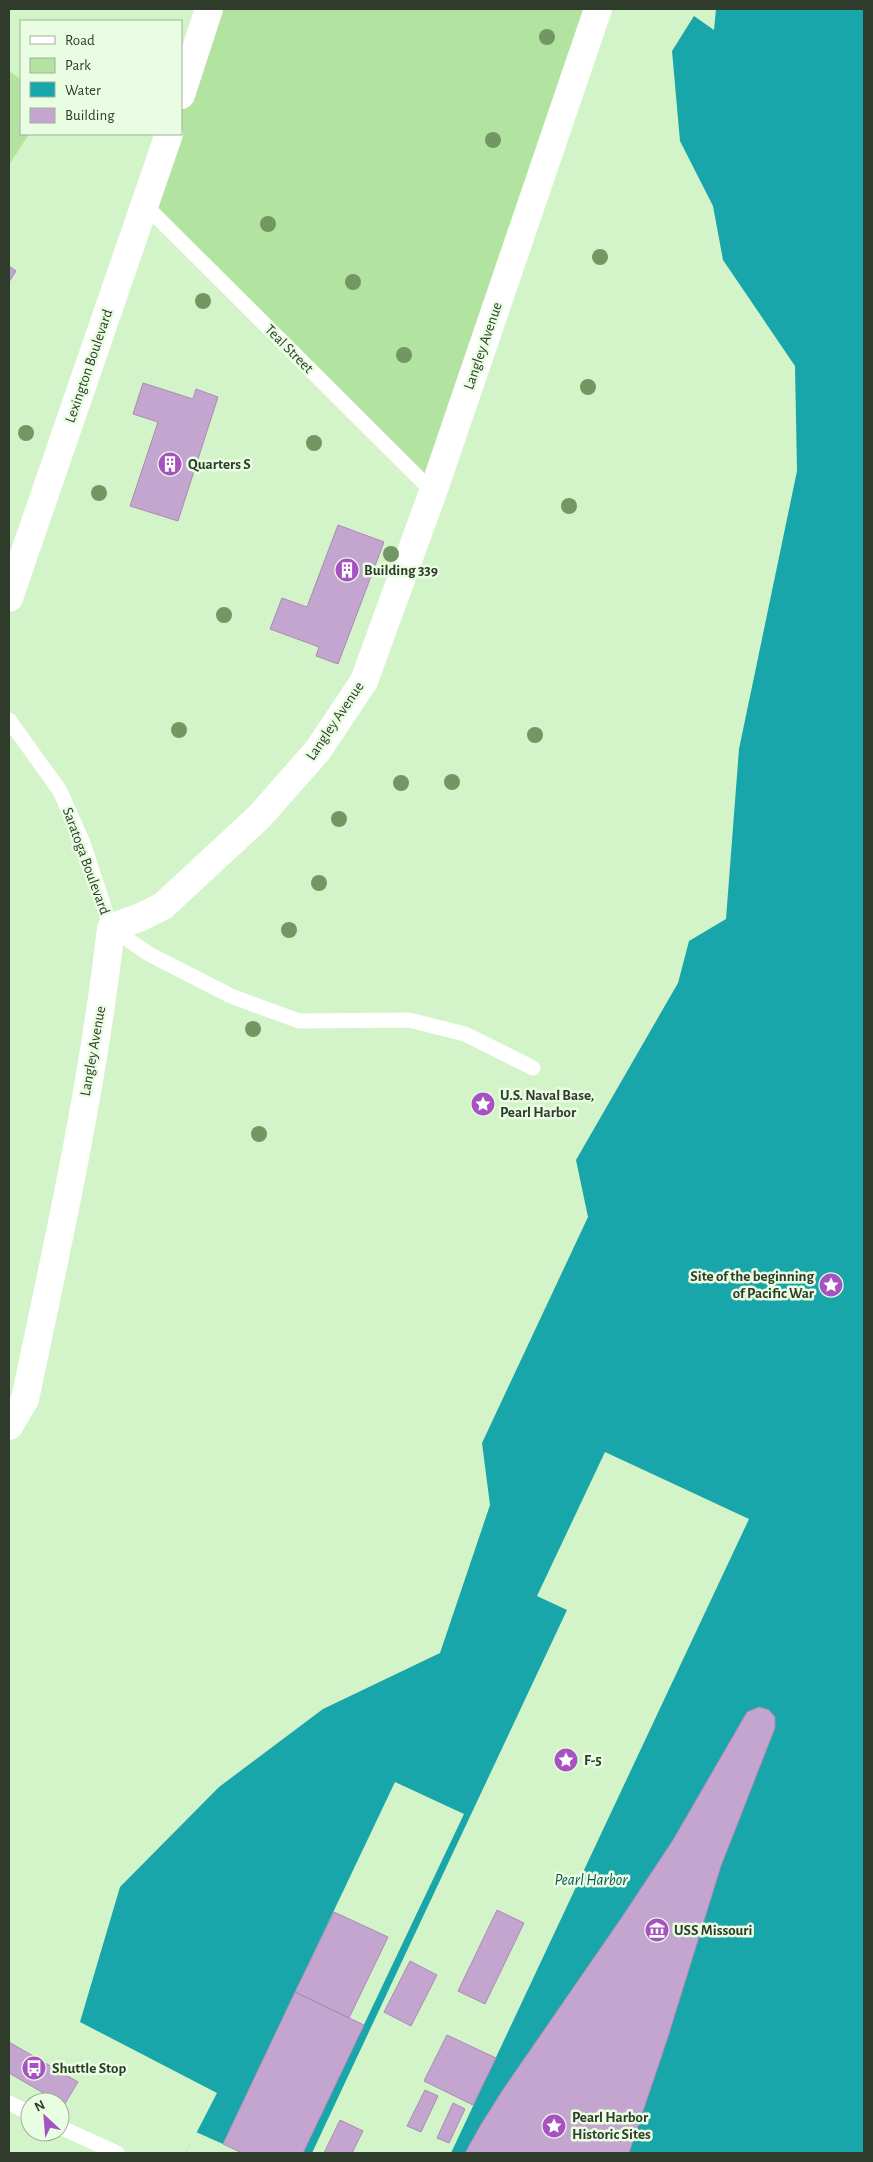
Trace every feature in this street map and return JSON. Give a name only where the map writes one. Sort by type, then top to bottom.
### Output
[{"type":"street","points":[[182,92],[209,9]]},
{"type":"street","name":"Langley Avenue","points":[[9,1426],[25,1400],[71,1179],[106,976],[111,928],[141,918],[163,906],[260,816],[318,750],[364,681],[433,492],[598,9]]},
{"type":"street","name":"Lexington Boulevard","points":[[9,598],[169,135]]},
{"type":"lane","name":"Teal Street","points":[[145,206],[433,492]]},
{"type":"lane","name":"Saratoga Boulevard","points":[[9,720],[60,791],[83,843],[111,928]]},
{"type":"lane","points":[[111,928],[149,954],[231,996],[299,1021],[409,1020],[464,1034],[533,1068]]},
{"type":"lane","points":[[70,2132],[117,2153]]},
{"type":"green space","points":[[209,9],[598,9],[433,492],[145,205],[182,135],[182,92]]},
{"type":"green space","points":[[9,71],[20,78],[20,135],[28,135],[9,165]]},
{"type":"water","name":"Pearl Harbor","points":[[716,9],[864,9],[864,2153],[186,2153],[217,2093],[80,2022],[120,1887],[219,1787],[323,1709],[440,1653],[490,1505],[482,1443],[588,1217],[576,1160],[678,983],[689,941],[726,919],[739,749],[797,471],[795,366],[723,260],[713,206],[680,141],[672,51],[694,16],[714,30]]},
{"type":"pier","name":"F-5","points":[[605,1452],[749,1519],[451,2153],[312,2153],[567,1610],[537,1596]]},
{"type":"pier","points":[[395,1782],[464,1814],[303,2153],[186,2153],[196,2132],[223,2144]]},
{"type":"building","points":[[9,266],[16,271],[9,282]]},
{"type":"building","name":"Quarters S","points":[[143,383],[193,399],[196,389],[218,397],[178,521],[130,506],[158,422],[133,414]]},
{"type":"building","name":"Building 339","points":[[338,525],[384,542],[338,664],[316,656],[319,647],[270,629],[282,598],[307,607]]},
{"type":"building","name":"USS Missouri","points":[[759,1707],[769,1710],[775,1717],[775,1728],[721,1866],[668,2037],[629,2153],[465,2153],[504,2088],[673,1840],[747,1712]]},
{"type":"building","points":[[497,1910],[524,1923],[485,2004],[458,1991]]},
{"type":"building","points":[[334,1912],[388,1937],[349,2018],[295,1992]]},
{"type":"building","points":[[410,1961],[437,1975],[411,2026],[384,2012]]},
{"type":"building","points":[[295,1992],[364,2025],[303,2153],[242,2153],[223,2144]]},
{"type":"building","points":[[447,2035],[496,2058],[473,2105],[424,2081]]},
{"type":"building","points":[[9,2042],[78,2082],[70,2095],[70,2092],[42,2092],[9,2073]]},
{"type":"building","points":[[425,2090],[438,2096],[421,2132],[407,2126]]},
{"type":"building","points":[[453,2103],[465,2109],[449,2143],[437,2138]]},
{"type":"building","points":[[340,2120],[363,2131],[352,2153],[324,2153]]},
{"type":"place","name":"Quarters S","points":[[170,464]]},
{"type":"place","name":"Building 339","points":[[347,570]]},
{"type":"place","name":"U.S. Naval Base, Pearl Harbor","points":[[483,1104]]},
{"type":"place","name":"Site of the beginning of Pacific War","points":[[831,1285]]},
{"type":"place","name":"F-5","points":[[566,1760]]},
{"type":"place","name":"USS Missouri","points":[[657,1930]]},
{"type":"place","name":"Shuttle Stop","points":[[34,2068]]},
{"type":"place","name":"Pearl Harbor Historic Sites","points":[[554,2126]]}]
